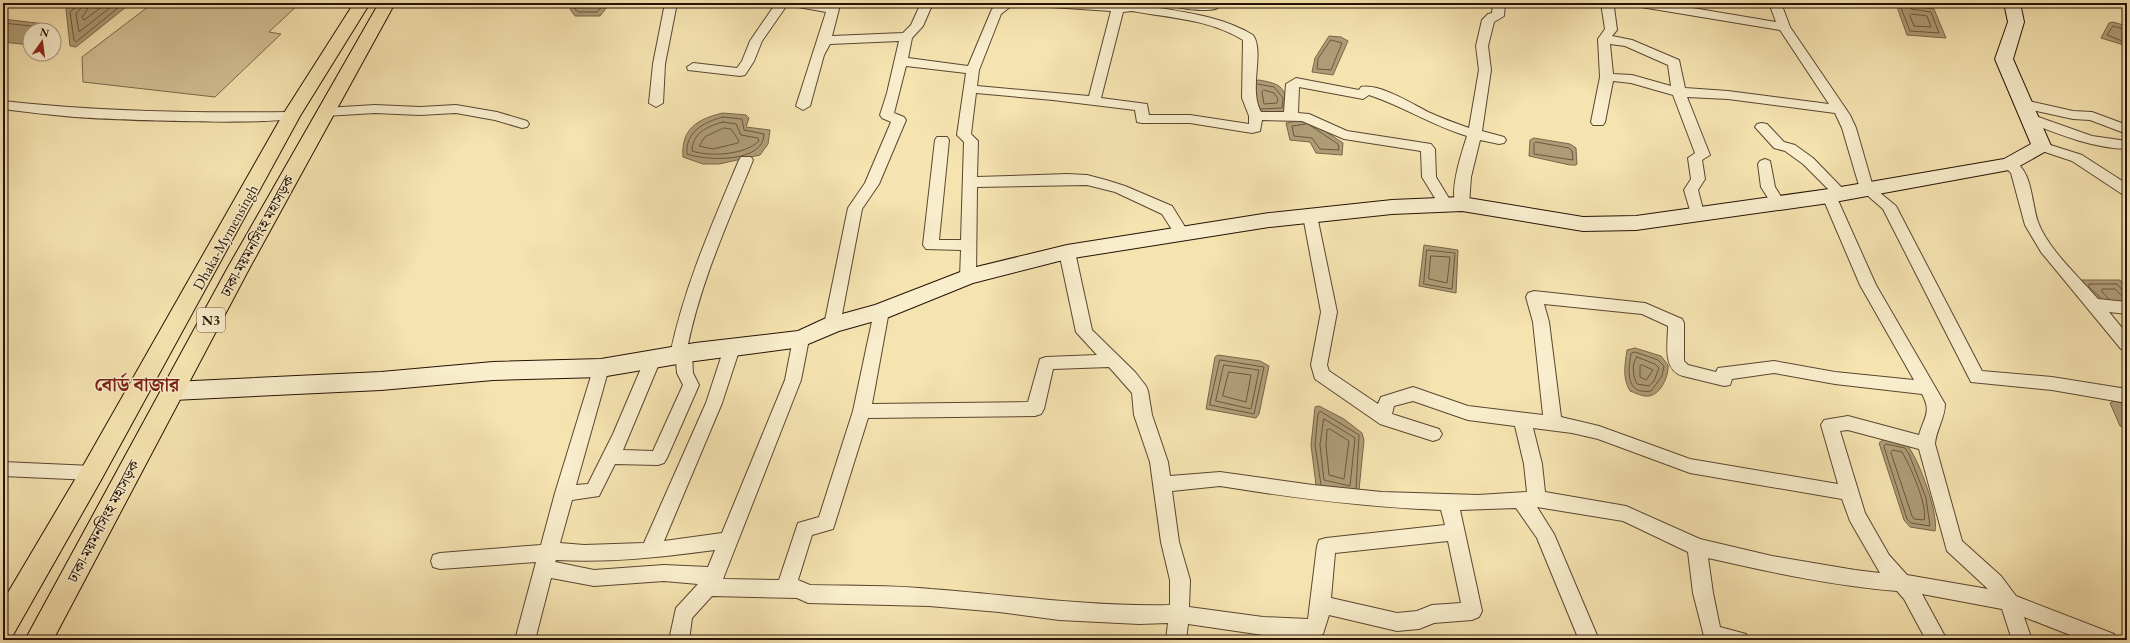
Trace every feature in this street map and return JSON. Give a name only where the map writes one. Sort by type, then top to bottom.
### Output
[{"type":"highway","name":"Dhaka-Mymensingh","points":[[92,473],[292,116],[362,3]]},
{"type":"highway","name":"ঢাকা-ময়মনসিংহ মহাসড়ক","points":[[39,640],[173,391],[386,3]]},
{"type":"highway","name":"N3","points":[[3,626],[92,473]]},
{"type":"main road","points":[[173,391],[381,381],[493,371],[601,368],[653,359],[801,339],[832,325],[881,311],[968,277],[1067,252],[1183,235],[1269,220],[1392,207],[1454,204],[1583,224],[1636,224],[1697,213],[1835,195],[2009,164],[2041,146],[2004,59],[2016,22],[2012,3]]},
{"type":"street","points":[[656,103],[659,64],[671,3]]},
{"type":"street","points":[[692,67],[740,72],[748,61],[756,41],[782,3]]},
{"type":"street","points":[[792,3],[833,9],[825,40],[818,55],[803,106]]},
{"type":"street","points":[[832,325],[855,208],[872,184],[899,120],[887,115],[894,93],[906,37],[917,26],[928,3]]},
{"type":"street","points":[[968,277],[971,141],[964,135],[970,89],[973,70],[996,12],[1009,3]]},
{"type":"street","points":[[970,89],[1142,107],[1142,119],[1190,119],[1252,129],[1255,128],[1256,116],[1250,108],[1248,83],[1252,58],[1249,38],[1229,28],[1205,21],[1126,6],[1050,3]]},
{"type":"street","points":[[1174,3],[1213,7]]},
{"type":"street","points":[[1256,116],[1304,117],[1344,135],[1426,147],[1428,149],[1429,177],[1454,204],[1461,185],[1465,164],[1475,134],[1485,70],[1482,46],[1488,20],[1492,17],[1498,16],[1499,3]]},
{"type":"street","points":[[1598,122],[1607,77],[1604,39],[1612,30],[1608,4],[1626,3]]},
{"type":"street","points":[[1641,3],[1784,27]]},
{"type":"street","points":[[1775,3],[1784,27],[1843,115],[1849,128],[1867,189],[1878,196],[1892,211],[1978,377],[2010,378],[2071,386],[2127,396]]},
{"type":"street","points":[[1094,101],[1126,6]]},
{"type":"street","points":[[825,40],[906,37]]},
{"type":"street","points":[[1604,39],[1628,43],[1674,63],[1679,92],[1703,155],[1695,158],[1698,179],[1691,190],[1697,213]]},
{"type":"street","points":[[901,61],[973,70]]},
{"type":"street","points":[[1607,77],[1632,79],[1679,92],[1728,95],[1838,109]]},
{"type":"street","points":[[1292,116],[1291,88],[1296,82],[1363,95],[1366,90],[1398,100],[1424,115],[1452,127],[1499,140]]},
{"type":"street","points":[[3,105],[40,110],[128,117],[292,116]]},
{"type":"street","points":[[325,112],[375,109],[420,111],[456,109],[498,116],[522,124]]},
{"type":"street","points":[[2027,111],[2092,116],[2127,130]]},
{"type":"street","points":[[2027,111],[2089,140],[2127,146]]},
{"type":"street","points":[[1762,127],[1779,145],[1790,148],[1808,161],[1835,195],[1868,285],[1934,400],[1936,409],[1926,432],[1926,444],[1954,545],[1994,582],[2009,602],[2022,640]]},
{"type":"street","points":[[942,140],[931,246],[969,245]]},
{"type":"street","points":[[2041,146],[2077,158],[2127,191]]},
{"type":"street","points":[[610,457],[658,458],[691,385],[685,373],[681,355],[684,325],[701,270],[746,160]]},
{"type":"street","points":[[1765,164],[1768,187],[1778,203]]},
{"type":"street","points":[[2009,164],[2018,171],[2027,211],[2046,248],[2127,345]]},
{"type":"street","points":[[970,182],[1067,179],[1087,180],[1120,189],[1167,210],[1183,235]]},
{"type":"street","points":[[1310,216],[1329,312],[1319,365],[1321,374],[1383,416],[1433,434]]},
{"type":"street","points":[[1067,252],[1084,332],[1140,391],[1143,416],[1159,462],[1170,542],[1180,580],[1179,614],[1176,640]]},
{"type":"street","points":[[1553,424],[1541,322],[1534,297],[1632,307],[1662,316],[1676,323],[1676,362],[1682,370],[1719,379],[1724,380],[1724,373],[1741,373],[1774,367],[1835,378],[1926,388]]},
{"type":"street","points":[[2095,305],[2127,308]]},
{"type":"street","points":[[786,588],[805,529],[826,523],[862,411],[881,311]]},
{"type":"street","points":[[679,640],[683,614],[710,582],[793,380],[801,339]]},
{"type":"street","points":[[650,551],[714,403],[732,348]]},
{"type":"street","points":[[564,493],[593,490],[610,457],[653,359]]},
{"type":"street","points":[[862,411],[909,412],[1035,409],[1046,363],[1112,361]]},
{"type":"street","points":[[525,640],[549,558],[564,493],[601,368]]},
{"type":"street","points":[[1383,416],[1387,402],[1413,394],[1466,413],[1523,422],[1553,424],[1586,429],[1608,436],[1670,461],[1850,493]]},
{"type":"street","points":[[1523,422],[1533,464],[1529,499],[1589,640]]},
{"type":"street","points":[[1926,444],[1848,423],[1830,424],[1856,515],[1882,561],[1911,593],[1937,640]]},
{"type":"street","points":[[3,470],[92,473]]},
{"type":"street","points":[[1162,484],[1220,479],[1313,493],[1382,500],[1478,503],[1529,499],[1626,514],[1697,547],[1806,572],[1947,589],[2009,602],[2107,640]]},
{"type":"street","points":[[1321,605],[1397,622],[1420,620],[1432,614],[1472,611],[1448,502]]},
{"type":"street","points":[[549,558],[594,578],[664,573],[710,582],[799,588],[808,594],[929,597],[999,603],[1059,611],[1140,615],[1179,614],[1263,626],[1316,628],[1321,605],[1326,546],[1455,532]]},
{"type":"street","points":[[440,561],[549,558],[584,553],[650,551],[728,540]]},
{"type":"street","points":[[1697,547],[1703,593],[1712,634],[1739,640]]},
{"type":"shaded area","points":[[153,3],[300,3],[269,32],[281,34],[215,97],[83,82],[82,57]]},
{"type":"water","points":[[75,3],[131,3],[76,47],[70,46],[66,9]]},
{"type":"water","points":[[574,3],[610,3],[600,16],[575,16],[570,9]]},
{"type":"water","points":[[1896,4],[1934,9],[1946,38],[1907,35]]},
{"type":"water","points":[[3,19],[28,22],[22,22],[22,44],[3,42]]},
{"type":"water","points":[[2113,22],[2127,26],[2127,46],[2101,38],[2109,23]]},
{"type":"water","points":[[1329,36],[1341,37],[1348,41],[1333,75],[1312,72],[1315,58]]},
{"type":"water","points":[[1259,80],[1273,83],[1282,88],[1286,97],[1287,112],[1259,113],[1253,81]]},
{"type":"water","points":[[723,113],[746,115],[749,118],[746,127],[770,130],[768,144],[760,155],[719,164],[703,164],[683,157],[685,139],[692,127],[706,118]]},
{"type":"water","points":[[1307,119],[1343,143],[1342,155],[1316,153],[1310,142],[1290,140],[1286,123]]},
{"type":"water","points":[[1534,138],[1570,144],[1576,148],[1577,164],[1570,165],[1529,156],[1530,140]]},
{"type":"water","points":[[1424,245],[1458,250],[1456,293],[1419,286]]},
{"type":"water","points":[[2078,280],[2120,280],[2127,290],[2127,311],[2106,308]]},
{"type":"water","points":[[1635,348],[1661,356],[1668,365],[1666,379],[1661,388],[1653,395],[1640,395],[1630,391],[1627,386],[1625,371],[1627,350]]},
{"type":"water","points":[[1218,355],[1260,361],[1269,366],[1259,414],[1256,418],[1206,409],[1215,357]]},
{"type":"water","points":[[2113,401],[2127,404],[2127,427],[2120,426],[2110,403]]},
{"type":"water","points":[[1319,406],[1344,419],[1362,433],[1364,440],[1359,490],[1319,488],[1316,485],[1311,445],[1315,407]]},
{"type":"water","points":[[1884,439],[1907,445],[1912,452],[1922,474],[1931,500],[1934,513],[1935,531],[1910,527],[1904,520],[1879,443]]},
{"type":"district","name":"বোর্ড বাজার","points":[[137,384]]}]
